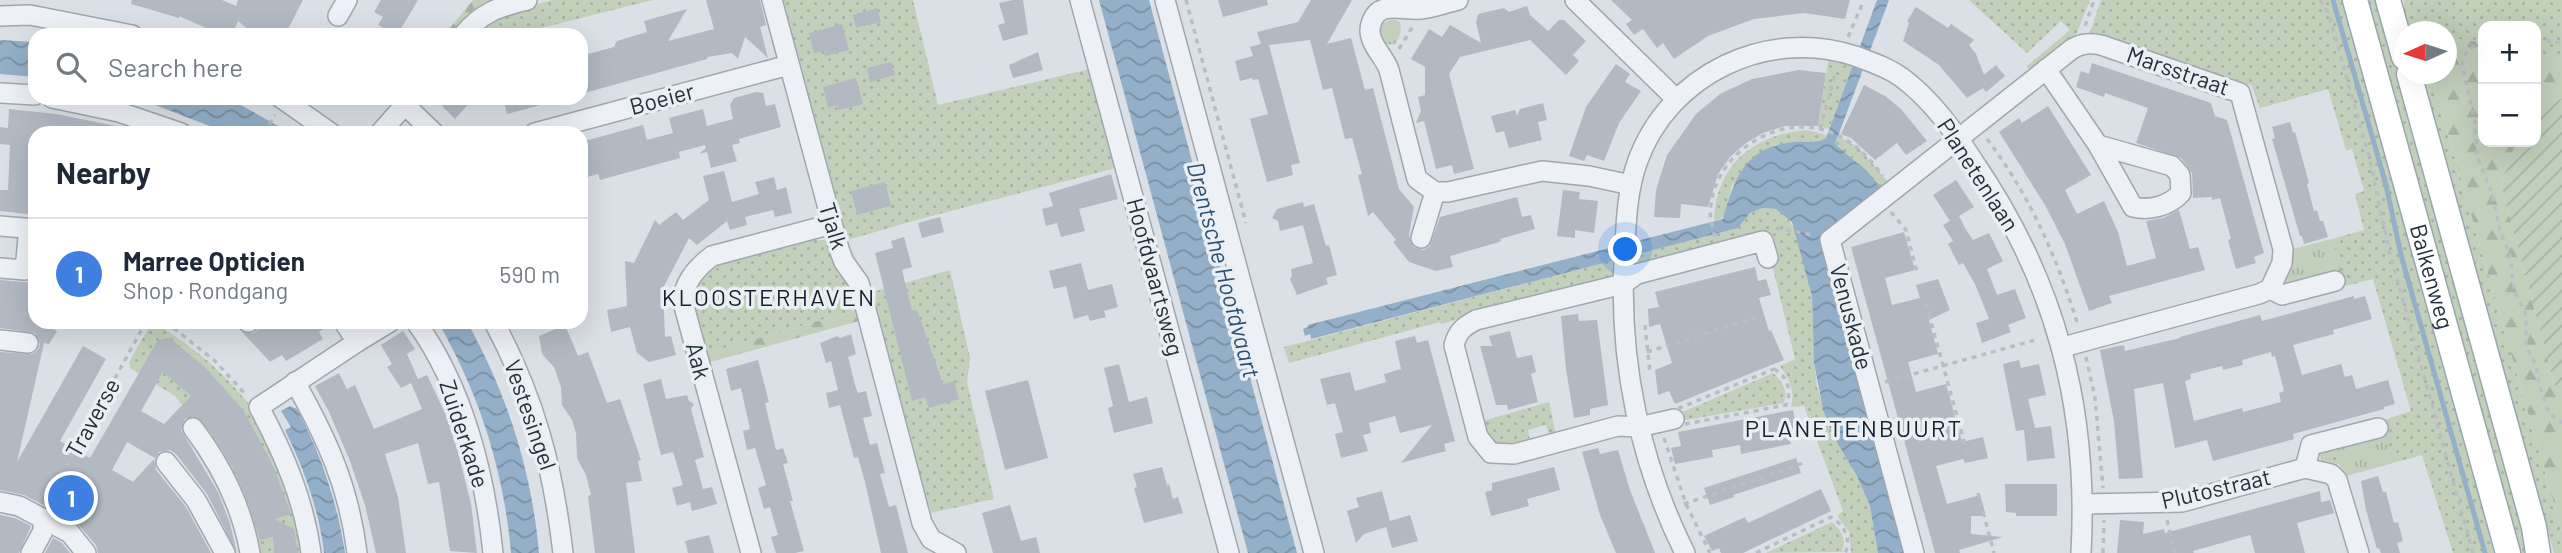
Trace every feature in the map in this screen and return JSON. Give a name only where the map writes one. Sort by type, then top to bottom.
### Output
[{"type":"main road","name":"Balkenweg","points":[[2355,0],[2508,553]]},
{"type":"main road","points":[[2388,0],[2394,21]]},
{"type":"main road","name":"Balkenweg","points":[[2412,84],[2534,527],[2538,553]]},
{"type":"main road","name":"Balkenweg","points":[[2534,527],[2547,553]]},
{"type":"street","points":[[469,28],[476,19],[499,7],[527,0]]},
{"type":"street","name":"Tjalk","points":[[772,0],[832,224],[844,262],[859,283],[925,531],[931,539],[956,553]]},
{"type":"street","name":"Hoofdvaartsweg","points":[[1080,0],[1229,553]]},
{"type":"street","points":[[1165,0],[1314,553]]},
{"type":"street","points":[[1458,0],[1423,9],[1389,7],[1374,15],[1370,24],[1370,34],[1389,70],[1418,178],[1435,192],[1448,192],[1542,171],[1589,176],[1631,185]]},
{"type":"street","points":[[1574,0],[1675,98]]},
{"type":"street","points":[[0,16],[30,15],[96,28]]},
{"type":"street","name":"Marsstraat","points":[[2079,45],[2090,43],[2101,46],[2239,93],[2283,249],[2282,263],[2270,289]]},
{"type":"street","points":[[1958,138],[2079,45]]},
{"type":"street","name":"Planetenlaan","points":[[1685,553],[1665,511],[1646,453],[1626,354],[1623,274],[1631,185],[1648,139],[1675,98],[1721,66],[1771,49],[1802,47],[1844,52],[1874,63],[1902,78],[1958,138],[1996,193],[2027,253],[2060,341],[2079,438],[2084,504],[2081,553]]},
{"type":"street","name":"Boeier","points":[[561,126],[789,65]]},
{"type":"street","points":[[2046,69],[2098,145]]},
{"type":"street","points":[[0,93],[28,95]]},
{"type":"street","points":[[86,105],[119,112],[160,126]]},
{"type":"street","points":[[291,105],[321,126]]},
{"type":"street","points":[[386,126],[404,105]]},
{"type":"street","points":[[411,105],[428,126]]},
{"type":"street","name":"Venuskade","points":[[1914,553],[1830,240],[1958,138]]},
{"type":"street","points":[[1421,238],[1435,192]]},
{"type":"street","name":"Aak","points":[[751,553],[684,306],[683,292],[704,262],[712,256],[832,224]]},
{"type":"street","points":[[0,226],[28,228]]},
{"type":"street","points":[[1674,419],[1639,427],[1618,426],[1514,454],[1492,453],[1478,437],[1454,345],[1457,335],[1463,327],[1476,320],[1623,274],[1637,274],[1763,241],[1768,258]]},
{"type":"street","points":[[0,268],[25,270],[28,252]]},
{"type":"street","points":[[2060,341],[2259,294],[2270,289],[2282,295],[2335,281]]},
{"type":"street","points":[[349,329],[357,342]]},
{"type":"street","points":[[312,553],[299,493],[288,462],[259,407],[378,329]]},
{"type":"street","name":"Zuiderkade","points":[[421,329],[454,393],[476,455],[490,523],[493,553]]},
{"type":"street","name":"Vestesingel","points":[[497,329],[527,391],[543,440],[555,492],[563,553]]},
{"type":"street","points":[[0,340],[28,343]]},
{"type":"street","points":[[295,382],[323,431],[336,464],[351,514],[357,553]]},
{"type":"street","points":[[193,428],[209,449],[237,504],[250,553]]},
{"type":"street","points":[[2359,553],[2337,480],[2320,470],[2305,468],[2311,445],[2378,428]]},
{"type":"street","points":[[166,462],[196,500],[225,553]]},
{"type":"street","name":"Plutostraat","points":[[2084,504],[2182,502],[2305,468]]},
{"type":"street","points":[[0,502],[19,506],[43,518],[66,542],[86,553]]},
{"type":"street","points":[[31,553],[43,531],[43,518]]},
{"type":"path","points":[[1822,130],[1844,52],[1864,0]]},
{"type":"path","points":[[2079,45],[2094,0]]},
{"type":"path","points":[[2320,0],[2328,12],[2369,156],[2389,250],[2473,553]]},
{"type":"path","points":[[1389,70],[1423,9]]},
{"type":"path","points":[[2541,40],[2562,43]]},
{"type":"path","points":[[2478,43],[2467,51],[2462,65],[2475,121],[2477,156],[2491,191],[2500,230],[2510,255],[2514,291],[2526,315],[2526,347],[2536,365],[2549,413],[2562,423]]},
{"type":"path","points":[[268,126],[273,117]]},
{"type":"path","points":[[1715,239],[1710,219],[1711,204],[1720,178],[1747,146],[1772,132],[1793,128],[1822,130],[1839,136],[1860,149],[1884,178]]},
{"type":"path","points":[[1881,200],[1906,230],[1917,272]]},
{"type":"path","points":[[1795,230],[1820,237]]},
{"type":"path","points":[[1926,304],[1968,456]]},
{"type":"path","points":[[1647,352],[1760,316]]},
{"type":"path","name":"Traverse","points":[[43,518],[43,507],[142,329]]},
{"type":"path","points":[[175,329],[215,361],[259,407]]},
{"type":"path","points":[[1869,386],[1943,366],[2060,341]]},
{"type":"path","points":[[1774,369],[1785,377],[1789,397],[1786,405],[1680,425],[1674,419],[1677,409],[1774,369]]},
{"type":"path","points":[[1665,511],[1803,463]]},
{"type":"path","points":[[1978,493],[1994,553]]},
{"type":"path","points":[[2165,504],[2168,533],[2175,553]]},
{"type":"path","points":[[1756,553],[1831,517],[1843,527],[1848,537],[1845,553]]},
{"type":"green space","points":[[473,0],[492,0],[473,10],[456,28],[450,28]]},
{"type":"green space","points":[[552,0],[653,0],[541,28],[481,28],[500,16]]},
{"type":"green space","points":[[781,0],[913,0],[938,105],[1090,69],[1116,168],[844,241]]},
{"type":"green space","points":[[1969,0],[2090,0],[2075,38],[2031,72],[2027,66],[2070,30],[2061,21],[2027,53]]},
{"type":"green space","points":[[2101,0],[2345,0],[2496,553],[2453,553],[2422,455],[2346,476],[2339,464],[2322,461],[2318,450],[2381,421],[2411,411],[2373,279],[2346,286],[2341,273],[2287,286],[2285,282],[2292,250],[2364,230],[2355,194],[2364,191],[2352,149],[2346,150],[2328,89],[2260,108],[2251,85],[2096,34],[2089,35]]},
{"type":"green space","points":[[2368,0],[2379,0],[2394,54],[2394,84],[2403,84],[2534,553],[2520,553]]},
{"type":"green space","points":[[2404,0],[2562,0],[2562,59],[2541,54],[2541,21],[2478,21],[2478,41],[2457,39],[2457,21],[2406,21]]},
{"type":"green space","points":[[1392,19],[1399,21],[1400,36],[1395,44],[1383,45],[1378,32],[1381,24]]},
{"type":"green space","points":[[2457,39],[2478,41],[2478,147],[2514,147],[2501,185],[2556,390],[2562,391],[2562,532],[2434,84],[2457,84]]},
{"type":"green space","points":[[2541,54],[2562,59],[2562,99],[2541,102]]},
{"type":"green space","points":[[1829,56],[1854,64],[1829,129],[1818,126]]},
{"type":"green space","points":[[2423,84],[2434,84],[2562,532],[2562,553],[2554,553]]},
{"type":"green space","points":[[2562,99],[2562,391],[2556,390],[2501,185],[2514,147],[2541,147],[2541,102]]},
{"type":"green space","points":[[1806,130],[1827,135],[1823,141],[1774,145],[1732,185],[1725,217],[1714,221],[1716,201],[1722,184],[1741,156],[1770,138]]},
{"type":"green space","points":[[1839,136],[1860,149],[1888,182],[1880,187],[1858,163],[1835,144]]},
{"type":"green space","points":[[1762,208],[1776,209],[1786,215],[1795,230],[1812,296],[1817,387],[1833,436],[1857,476],[1870,506],[1878,553],[1851,553],[1849,532],[1837,516],[1843,511],[1804,406],[1791,407],[1791,385],[1780,366],[1795,359],[1771,260],[1769,235],[1639,267],[1637,254],[1738,228],[1750,213]]},
{"type":"green space","points":[[2333,239],[2341,273],[2287,286],[2285,279],[2292,249]]},
{"type":"green space","points":[[809,240],[824,240],[846,274],[856,310],[705,354],[692,310],[692,296],[701,279],[714,266]]},
{"type":"green space","points":[[1614,260],[1612,268],[1616,269],[1613,275],[1598,283],[1289,363],[1284,347]]},
{"type":"green space","points":[[950,270],[970,358],[967,382],[994,499],[931,513],[869,293]]},
{"type":"green space","points":[[856,310],[859,321],[707,363],[705,354]]},
{"type":"green space","points":[[148,329],[164,329],[210,363],[228,380],[259,418],[282,460],[306,553],[255,553],[208,439],[175,396],[131,369],[129,362]]},
{"type":"green space","points":[[1773,373],[1783,386],[1784,403],[1680,421],[1678,414]]},
{"type":"green space","points":[[1549,402],[1556,435],[1550,436],[1546,425],[1528,430],[1530,442],[1515,446],[1496,445],[1486,434],[1483,421]]},
{"type":"green space","points":[[2384,432],[2395,462],[2346,476],[2339,464],[2336,445]]},
{"type":"green space","points":[[1832,522],[1842,535],[1842,552],[1766,553]]},
{"type":"water","points":[[1099,0],[1149,0],[1297,553],[1248,553]]},
{"type":"water","points":[[1877,0],[1889,0],[1835,144],[1868,172],[1880,187],[1820,237],[1905,553],[1878,553],[1870,506],[1857,476],[1833,436],[1823,409],[1814,363],[1812,296],[1792,222],[1776,209],[1762,208],[1750,213],[1738,228],[1311,339],[1310,334],[1305,336],[1303,329],[1308,325],[1723,219],[1738,177],[1753,157],[1777,145],[1815,142],[1826,138]]},
{"type":"water","points":[[0,40],[28,42],[28,76],[0,74]]},
{"type":"water","points":[[155,105],[241,105],[278,126],[210,126]]},
{"type":"water","points":[[442,329],[471,329],[506,405],[524,463],[539,553],[511,553],[508,522],[496,463],[477,405]]},
{"type":"water","points":[[290,406],[297,409],[321,461],[333,497],[345,553],[324,553],[310,490],[285,430],[291,427],[281,411]]},
{"type":"building","points":[[132,0],[222,0],[236,6],[238,0],[303,0],[289,28],[246,28],[238,21],[235,28],[206,28],[179,16],[131,4]]},
{"type":"building","points":[[381,0],[418,0],[401,28],[384,28],[378,25],[383,17],[374,12]]},
{"type":"building","points":[[706,0],[760,0],[766,25],[760,27],[768,58],[745,37],[738,59],[732,53],[707,57],[588,92],[588,54],[614,47],[617,41],[647,32],[644,21],[687,9],[668,41],[714,29]]},
{"type":"building","points":[[1023,0],[1028,34],[1003,41],[998,25],[1005,23],[999,3]]},
{"type":"building","points":[[1218,0],[1267,0],[1268,5],[1223,17]]},
{"type":"building","points":[[1311,0],[1352,0],[1327,44],[1351,38],[1365,90],[1373,88],[1399,189],[1414,207],[1409,235],[1413,247],[1423,250],[1430,246],[1440,217],[1517,197],[1522,217],[1531,215],[1535,229],[1450,256],[1453,267],[1436,271],[1409,262],[1393,242],[1396,240],[1373,212],[1368,216],[1358,175],[1362,174],[1352,138],[1345,139],[1332,88],[1323,90],[1310,40],[1269,45],[1300,163],[1291,165],[1293,175],[1267,182],[1250,119],[1268,114],[1258,79],[1240,81],[1235,61],[1253,56],[1250,47],[1261,44],[1257,32],[1298,22]]},
{"type":"building","points":[[1611,0],[1850,0],[1845,19],[1804,13],[1754,19],[1708,36],[1674,59],[1663,43],[1657,48],[1643,29],[1634,35],[1626,24],[1632,20]]},
{"type":"building","points":[[1527,6],[1530,15],[1548,31],[1559,20],[1564,20],[1586,41],[1573,55],[1579,61],[1566,75],[1530,40],[1460,57],[1449,74],[1474,169],[1454,174],[1452,165],[1436,169],[1424,121],[1416,123],[1421,111],[1418,97],[1425,95],[1425,67],[1411,59],[1429,29],[1442,37],[1450,25],[1481,43],[1476,22],[1478,14],[1504,8],[1509,12]]},
{"type":"building","points":[[1916,7],[1948,28],[1951,24],[1974,40],[1969,45],[1976,54],[1984,75],[1996,65],[2005,76],[1986,92],[1983,88],[1967,98],[1939,65],[1903,41],[1909,23],[1907,21]]},
{"type":"building","points":[[877,8],[881,22],[856,28],[853,15]]},
{"type":"building","points":[[842,24],[849,50],[825,56],[824,51],[814,53],[809,33]]},
{"type":"building","points":[[1038,52],[1043,70],[1013,78],[1009,65]]},
{"type":"building","points":[[891,62],[895,75],[870,82],[867,68]]},
{"type":"building","points":[[2092,63],[2211,103],[2215,116],[2227,120],[2264,253],[2254,257],[2256,263],[2236,269],[2220,198],[2193,198],[2192,173],[2181,158],[2136,143],[2148,108],[2105,93],[2104,97],[2076,87],[2081,71],[2089,74]]},
{"type":"building","points":[[1616,64],[1630,74],[1625,82],[1641,91],[1619,123],[1604,161],[1587,155],[1584,161],[1569,156],[1586,107]]},
{"type":"building","points":[[1799,70],[1826,73],[1818,126],[1785,126],[1763,133],[1730,157],[1718,174],[1708,207],[1681,204],[1680,218],[1654,217],[1656,190],[1667,155],[1696,114],[1720,94],[1752,79]]},
{"type":"building","points":[[856,78],[863,104],[839,110],[838,105],[828,108],[823,87]]},
{"type":"building","points":[[1864,85],[1885,96],[1901,109],[1927,141],[1906,155],[1897,143],[1875,160],[1851,138],[1841,134]]},
{"type":"building","points":[[756,92],[763,93],[766,106],[775,104],[781,127],[739,139],[740,143],[732,145],[737,161],[711,168],[707,152],[699,154],[706,148],[705,145],[679,152],[680,158],[600,180],[598,174],[588,177],[588,140],[643,125],[647,140],[673,133],[669,118],[703,109],[707,126],[733,119],[730,105],[734,98]]},
{"type":"building","points":[[1543,103],[1547,120],[1538,122],[1542,140],[1509,148],[1504,131],[1496,133],[1491,116],[1515,110],[1517,116],[1520,109]]},
{"type":"building","points":[[443,105],[468,105],[455,119]]},
{"type":"building","points":[[505,105],[541,105],[507,114]]},
{"type":"building","points":[[2048,106],[2091,175],[2065,190],[2077,214],[2104,201],[2118,232],[2127,266],[2156,258],[2146,221],[2163,218],[2179,210],[2190,249],[2198,247],[2205,270],[2109,296],[2112,303],[2089,311],[2065,244],[2045,205],[1999,132],[2019,118],[2022,123]]},
{"type":"building","points":[[9,109],[56,114],[116,126],[28,126],[28,214],[0,211],[0,190],[8,190],[10,145],[0,144],[0,127],[8,128]]},
{"type":"building","points":[[2290,122],[2309,183],[2307,184],[2314,211],[2317,210],[2320,221],[2323,221],[2328,237],[2304,244],[2272,139],[2275,138],[2272,127]]},
{"type":"building","points":[[724,171],[732,202],[759,194],[755,182],[774,177],[777,190],[786,187],[792,213],[775,217],[773,210],[745,217],[747,225],[730,230],[727,221],[697,245],[689,238],[663,288],[665,337],[671,336],[676,355],[649,362],[637,353],[630,327],[611,332],[607,310],[627,306],[625,261],[634,263],[655,220],[659,225],[676,212],[683,220],[709,200],[703,176]]},
{"type":"building","points":[[1111,174],[1118,199],[1079,209],[1085,231],[1061,237],[1057,223],[1046,226],[1042,209],[1053,206],[1049,193]]},
{"type":"building","points":[[1956,180],[1974,207],[1959,216],[1965,228],[1973,240],[1989,233],[2003,261],[1987,269],[1997,295],[2015,289],[2026,318],[2008,325],[2011,332],[1982,343],[1976,323],[1989,319],[1975,284],[1963,263],[1959,265],[1948,244],[1953,241],[1943,225],[1950,221],[1933,195]]},
{"type":"building","points":[[885,182],[891,206],[857,215],[851,191]]},
{"type":"building","points":[[1563,190],[1580,192],[1579,199],[1598,201],[1594,233],[1575,230],[1575,238],[1557,236]]},
{"type":"building","points":[[1303,202],[1304,207],[1314,204],[1337,275],[1326,278],[1328,284],[1297,295],[1290,279],[1291,269],[1313,263],[1303,225],[1280,231],[1278,221],[1272,218],[1277,209]]},
{"type":"building","points":[[940,217],[944,232],[922,238],[918,223]]},
{"type":"building","points":[[1904,232],[1915,270],[1885,278],[1892,305],[1920,298],[1916,285],[1938,279],[1950,310],[1929,320],[1938,354],[1908,362],[1916,392],[1946,384],[1962,442],[1983,437],[1988,458],[1965,463],[1963,459],[1936,466],[1947,504],[1980,495],[1985,512],[1982,512],[1983,516],[1971,516],[1971,534],[2003,537],[1959,550],[1960,553],[1935,553],[1851,247]]},
{"type":"building","points":[[904,237],[912,267],[902,270],[912,311],[917,310],[943,384],[954,381],[959,399],[929,408],[925,397],[912,401],[875,253],[893,248],[891,241]]},
{"type":"building","points":[[1081,263],[1088,290],[1112,284],[1118,307],[1104,311],[1106,317],[1090,321],[1088,315],[1074,319],[1066,286],[1054,289],[1049,271]]},
{"type":"building","points":[[1755,267],[1758,281],[1766,279],[1771,295],[1759,298],[1769,331],[1771,330],[1784,360],[1675,404],[1669,391],[1658,395],[1655,370],[1672,363],[1660,324],[1649,327],[1648,309],[1659,307],[1655,292]]},
{"type":"building","points":[[0,280],[28,282],[28,329],[57,331],[49,344],[44,343],[17,462],[83,346],[106,359],[60,441],[90,458],[158,340],[169,338],[205,367],[244,411],[274,468],[291,514],[275,519],[294,529],[298,553],[274,553],[273,537],[260,540],[247,499],[232,466],[213,435],[197,417],[185,419],[181,430],[218,492],[230,523],[237,553],[207,494],[170,450],[159,452],[155,458],[127,442],[112,470],[133,482],[154,459],[156,470],[186,507],[211,553],[98,553],[96,545],[76,522],[24,495],[0,490],[0,352],[32,354],[38,350],[40,344],[35,333],[0,328]],"holes":[[[163,372],[191,396],[164,424],[141,411]]]},
{"type":"building","points":[[2354,296],[2354,299],[2365,296],[2372,319],[2333,330],[2334,334],[2293,345],[2302,375],[2341,364],[2345,377],[2352,375],[2356,389],[2388,380],[2395,404],[2293,434],[2294,439],[2213,461],[2207,440],[2175,448],[2163,383],[2134,389],[2143,478],[2119,479],[2114,421],[2100,350],[2124,345],[2125,351],[2260,315],[2262,321]],"holes":[[[2271,352],[2272,357],[2275,356],[2284,391],[2279,393],[2281,402],[2243,412],[2242,408],[2194,421],[2185,381],[2191,379],[2190,374],[2222,366],[2223,370],[2243,365],[2242,360]]]},
{"type":"building","points":[[1578,314],[1579,321],[1597,320],[1608,405],[1590,409],[1590,415],[1574,418],[1561,316]]},
{"type":"building","points":[[259,329],[323,329],[319,332],[323,339],[286,361],[282,355],[270,362],[242,332],[254,333]]},
{"type":"building","points":[[556,329],[567,329],[578,356],[588,352],[607,403],[620,399],[641,460],[638,461],[642,481],[626,483],[635,553],[595,553],[588,496],[591,495],[586,475],[577,458],[576,433],[572,420],[562,405],[561,387],[554,367],[542,354],[539,336]]},
{"type":"building","points":[[403,331],[415,349],[407,354],[418,379],[427,375],[446,415],[471,504],[477,553],[450,551],[439,482],[428,484],[418,443],[385,454],[398,497],[406,553],[376,553],[365,505],[350,461],[315,386],[339,373],[347,389],[355,385],[374,429],[422,409],[411,383],[401,388],[387,367],[392,364],[381,345]]},
{"type":"building","points":[[1510,331],[1517,358],[1532,355],[1536,372],[1531,374],[1538,402],[1508,410],[1507,405],[1496,405],[1480,346],[1492,346],[1489,336]]},
{"type":"building","points":[[851,334],[856,354],[848,357],[855,385],[858,393],[866,391],[872,416],[863,418],[870,445],[877,443],[885,473],[880,474],[889,507],[896,505],[908,553],[881,553],[865,482],[858,457],[854,458],[840,405],[829,408],[826,393],[838,390],[831,361],[826,363],[820,343]]},
{"type":"building","points":[[1415,336],[1417,343],[1428,340],[1455,441],[1444,444],[1446,451],[1401,463],[1432,425],[1400,433],[1395,416],[1369,423],[1371,433],[1363,435],[1368,451],[1341,458],[1335,434],[1343,432],[1335,403],[1327,405],[1320,379],[1350,372],[1355,391],[1386,382],[1384,374],[1401,369],[1395,341]]},
{"type":"building","points":[[758,360],[769,402],[765,403],[776,450],[783,448],[788,463],[783,464],[804,551],[795,553],[776,553],[771,537],[778,535],[770,507],[764,509],[758,488],[766,485],[755,448],[747,450],[743,431],[750,429],[741,388],[731,391],[726,369]]},
{"type":"building","points":[[2019,360],[2021,368],[2039,364],[2046,395],[2028,399],[2035,428],[2051,426],[2055,458],[2027,461],[2024,430],[2016,431],[2003,364]]},
{"type":"building","points":[[1119,364],[1129,402],[1147,397],[1153,423],[1114,433],[1108,408],[1113,406],[1104,368]]},
{"type":"building","points":[[661,379],[666,399],[687,395],[689,401],[694,404],[691,409],[704,457],[695,460],[703,489],[712,487],[717,504],[692,511],[690,502],[677,506],[672,488],[683,485],[673,452],[661,455],[643,384]]},
{"type":"building","points":[[1028,380],[1048,458],[1005,470],[985,391]]},
{"type":"building","points":[[1793,410],[1798,434],[1788,436],[1791,444],[1741,454],[1740,445],[1712,450],[1713,457],[1675,464],[1671,448],[1681,446],[1678,432]]},
{"type":"building","points":[[1598,448],[1600,454],[1618,450],[1630,490],[1655,553],[1616,553],[1600,515],[1582,452]]},
{"type":"building","points":[[1796,458],[1801,473],[1710,505],[1704,488]]},
{"type":"building","points":[[1162,467],[1173,499],[1178,497],[1183,513],[1144,523],[1133,474]]},
{"type":"building","points":[[1554,467],[1560,490],[1527,499],[1529,506],[1491,516],[1485,492],[1492,490],[1492,483]]},
{"type":"building","points":[[2378,476],[2383,492],[2386,492],[2394,523],[2398,522],[2403,541],[2397,543],[2400,553],[2381,553],[2379,548],[2377,549],[2361,481]]},
{"type":"building","points":[[2005,484],[2057,484],[2057,516],[2016,516],[2016,513],[2006,512]]},
{"type":"building","points":[[1821,489],[1831,511],[1743,553],[1721,553],[1719,548],[1712,551],[1704,536],[1745,517],[1748,523]]},
{"type":"building","points":[[1382,491],[1390,521],[1410,515],[1418,541],[1392,548],[1386,527],[1364,534],[1356,543],[1347,511],[1359,507],[1356,498]]},
{"type":"building","points":[[2320,491],[2321,502],[2330,500],[2334,513],[2297,523],[2305,553],[2255,553],[2250,535],[2193,551],[2194,553],[2117,553],[2120,520],[2144,522],[2143,534],[2164,529],[2165,533]]},
{"type":"building","points":[[1010,505],[1021,541],[1036,537],[1040,553],[993,553],[982,513]]},
{"type":"building","points":[[0,515],[15,518],[31,526],[19,553],[0,553]]},
{"type":"building","points":[[709,535],[714,553],[688,553],[685,541]]},
{"type":"building","points":[[53,538],[62,543],[70,553],[45,553]]},
{"type":"waterway","points":[[2333,0],[2485,553]]},
{"type":"place","name":"Marree Opticien","points":[[71,498]]},
{"type":"district","name":"KLOOSTERHAVEN","points":[[769,298]]},
{"type":"district","name":"PLANETENBUURT","points":[[1854,429]]},
{"type":"water label","name":"Drentsche Hoofdvaart","points":[[1223,270]]}]
